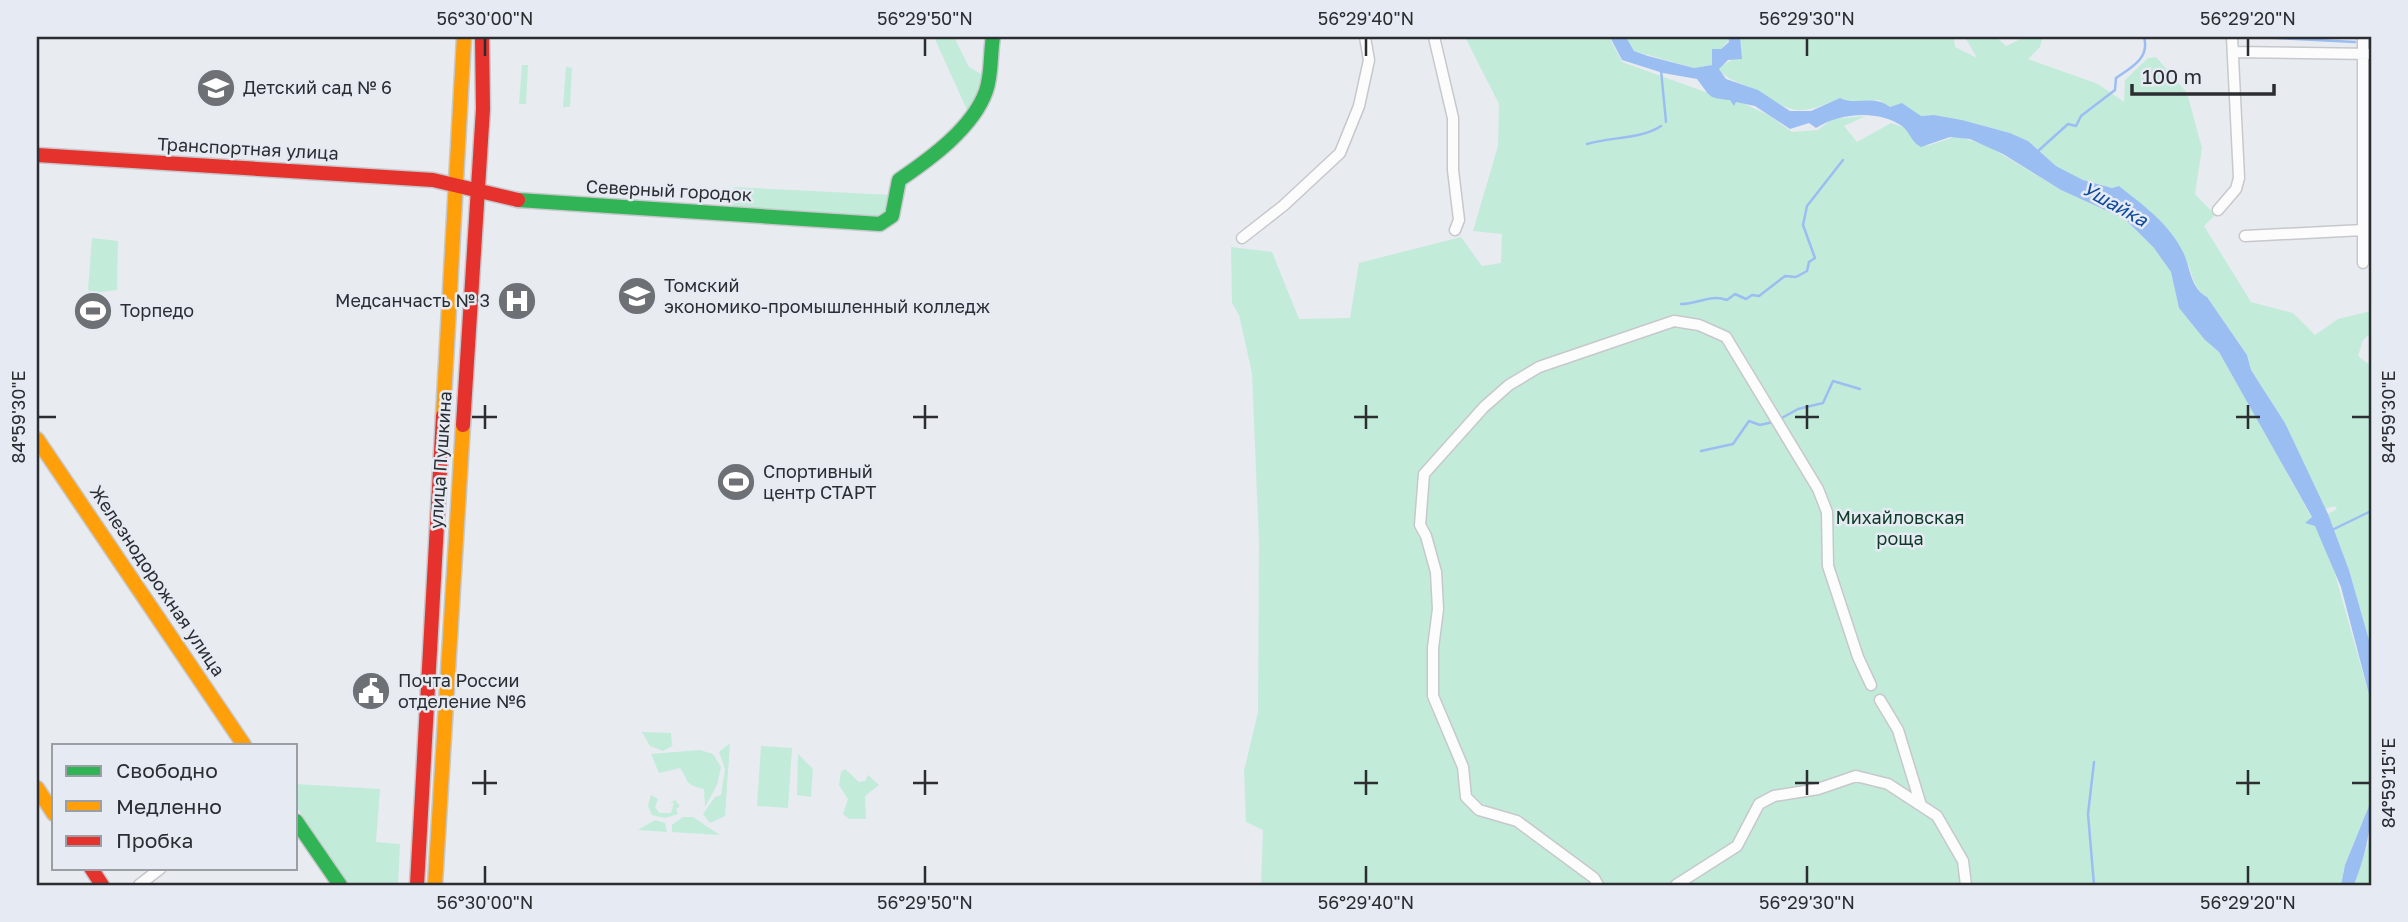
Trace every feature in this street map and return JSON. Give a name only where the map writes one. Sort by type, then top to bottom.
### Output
[{"type":"main road","name":"улица Пушкина","points":[[416,883],[464,37]]},
{"type":"main road","name":"улица Пушкина","points":[[435,885],[483,109],[482,37]]},
{"type":"main road","name":"Северный городок","points":[[457,186],[502,198],[554,203],[880,224],[892,216],[899,180],[925,163],[980,103],[988,76],[993,37]]},
{"type":"main road","name":"Транспортная улица","points":[[37,155],[370,175],[433,180],[457,186]]},
{"type":"main road","name":"Железнодорожная улица","points":[[37,439],[243,744]]},
{"type":"main road","points":[[37,788],[52,811]]},
{"type":"main road","points":[[298,824],[340,885]]},
{"type":"main road","points":[[91,870],[102,885]]},
{"type":"street","points":[[1242,238],[1275,213],[1340,153],[1359,106],[1369,60],[1366,37]]},
{"type":"street","points":[[1434,37],[1452,109],[1453,170],[1459,220],[1455,230]]},
{"type":"street","points":[[2218,210],[2236,189],[2239,178],[2232,37]]},
{"type":"street","points":[[2362,37],[2367,54],[2363,263]]},
{"type":"street","points":[[2234,52],[2367,54]]},
{"type":"street","points":[[2245,236],[2363,230]]},
{"type":"street","points":[[1598,885],[1585,871],[1517,821],[1479,810],[1466,797],[1463,767],[1433,696],[1433,648],[1438,609],[1436,572],[1426,536],[1420,526],[1424,474],[1484,407],[1509,385],[1539,366],[1674,321],[1699,325],[1726,337],[1818,489],[1827,512],[1828,566],[1858,657],[1871,685]]},
{"type":"street","points":[[1880,700],[1898,730],[1920,802]]},
{"type":"street","points":[[1676,885],[1737,846],[1754,809],[1774,796],[1818,789],[1856,776],[1888,784],[1920,802],[1937,816],[1963,861],[1966,885]]},
{"type":"street","points":[[139,885],[158,870]]},
{"type":"green space","points":[[934,37],[954,37],[969,67],[983,75],[979,93],[967,110]]},
{"type":"green space","name":"Михайловская роща","points":[[1465,37],[1609,37],[1622,62],[1722,98],[1728,96],[1768,115],[1792,132],[1818,130],[1832,119],[1866,116],[1844,126],[1857,142],[1891,123],[1903,127],[1927,146],[1957,136],[1988,146],[2061,190],[2125,219],[2154,248],[2171,272],[2179,308],[2205,340],[2219,352],[2312,518],[2333,567],[2371,702],[2371,801],[2345,865],[2341,885],[1261,885],[1263,830],[1246,822],[1244,771],[1258,712],[1259,543],[1252,373],[1239,315],[1232,303],[1231,247],[1272,252],[1299,319],[1350,318],[1359,263],[1461,237],[1482,266],[1501,263],[1502,234],[1473,231],[1498,146],[1499,104]]},
{"type":"green space","points":[[1626,37],[1728,37],[1729,40],[1721,49],[1715,50],[1712,65],[1694,68],[1634,51]]},
{"type":"green space","points":[[1740,37],[1954,37],[1955,47],[1977,58],[1965,37],[1996,37],[2006,46],[2021,39],[2042,39],[2040,47],[2028,59],[2098,84],[2124,102],[2125,80],[2148,58],[2156,57],[2187,93],[2202,148],[2195,194],[2215,215],[2204,226],[2251,302],[2293,313],[2315,335],[2338,319],[2371,311],[2371,333],[2363,340],[2358,356],[2371,366],[2371,647],[2349,570],[2328,514],[2337,509],[2335,506],[2325,509],[2285,423],[2251,370],[2247,355],[2198,288],[2183,256],[2136,202],[2119,186],[2112,188],[2083,180],[2056,166],[2028,141],[2010,133],[1962,120],[1934,115],[1921,116],[1890,107],[1879,100],[1848,102],[1840,98],[1807,110],[1781,105],[1732,80],[1718,68],[1735,58]]},
{"type":"green space","points":[[522,65],[528,65],[526,104],[519,104]]},
{"type":"green space","points":[[566,67],[572,68],[570,107],[563,107]]},
{"type":"green space","points":[[734,187],[891,195],[886,212],[875,220],[732,209]]},
{"type":"green space","points":[[92,238],[118,241],[117,290],[92,293],[88,290]]},
{"type":"green space","points":[[642,732],[671,733],[672,746],[663,751],[650,746]]},
{"type":"green space","points":[[730,743],[725,816],[710,823],[703,814],[715,797],[721,795],[725,769],[719,752]]},
{"type":"green space","points":[[761,746],[792,748],[788,808],[757,806]]},
{"type":"green space","points":[[700,750],[713,754],[721,767],[717,785],[705,807],[704,789],[690,784],[680,768],[659,773],[651,754]]},
{"type":"green space","points":[[798,754],[813,769],[811,797],[797,795]]},
{"type":"green space","points":[[845,769],[859,782],[865,781],[868,775],[879,785],[865,796],[866,819],[849,819],[843,814],[848,799],[839,785],[841,772]]},
{"type":"green space","points":[[298,784],[380,789],[376,842],[400,844],[398,885],[349,885],[298,809]]},
{"type":"green space","points":[[651,795],[658,799],[655,807],[659,813],[671,813],[674,803],[670,803],[675,800],[680,806],[676,809],[678,814],[665,818],[652,815],[648,806]]},
{"type":"green space","points":[[683,817],[693,817],[720,835],[672,832],[672,825]]},
{"type":"green space","points":[[655,820],[665,823],[667,832],[638,830]]},
{"type":"green space","points":[[2371,834],[2371,885],[2354,885]]},
{"type":"water","name":"Ушайка","points":[[1610,37],[1626,37],[1634,51],[1694,68],[1712,65],[1712,49],[1721,49],[1729,42],[1728,37],[1740,37],[1742,59],[1728,60],[1719,69],[1726,79],[1758,90],[1790,111],[1811,111],[1840,98],[1878,101],[1890,107],[1902,103],[1921,116],[1934,115],[1962,120],[2010,133],[2028,141],[2056,166],[2083,180],[2112,188],[2119,186],[2147,208],[2178,243],[2198,289],[2207,297],[2247,355],[2251,370],[2285,423],[2328,514],[2349,570],[2371,647],[2371,702],[2341,587],[2315,526],[2305,523],[2312,517],[2219,352],[2205,340],[2179,308],[2171,272],[2154,248],[2125,219],[2061,190],[2003,154],[1970,139],[1950,137],[1921,147],[1902,126],[1870,115],[1847,116],[1816,128],[1809,123],[1790,129],[1755,106],[1736,102],[1734,106],[1730,100],[1713,97],[1697,79],[1663,73],[1622,60]]},
{"type":"water","points":[[2371,801],[2369,834],[2358,874],[2354,885],[2341,885],[2345,865]]},
{"type":"waterway","points":[[2037,152],[2068,124],[2076,126],[2081,116],[2115,90],[2116,78],[2142,56],[2144,37]]},
{"type":"waterway","points":[[2258,37],[2355,42]]},
{"type":"waterway","points":[[1661,70],[1666,122]]},
{"type":"waterway","points":[[1587,144],[1635,136],[1661,126]]},
{"type":"waterway","points":[[1681,304],[1715,298],[1727,300],[1735,294],[1746,299],[1752,295],[1759,296],[1785,276],[1796,277],[1807,271],[1809,262],[1815,258],[1803,225],[1807,206],[1843,160]]},
{"type":"waterway","points":[[1780,419],[1798,409],[1823,403],[1833,381],[1860,389]]},
{"type":"waterway","points":[[1701,451],[1733,444],[1749,421],[1760,425],[1773,422]]},
{"type":"waterway","points":[[2332,530],[2371,511]]},
{"type":"waterway","points":[[2094,762],[2088,814],[2094,885]]},
{"type":"traffic: fast","points":[[518,200],[880,224],[892,216],[899,180],[949,142],[980,105],[989,78],[993,37]]},
{"type":"traffic: fast","points":[[298,824],[340,885]]},
{"type":"traffic: slow","points":[[443,416],[464,37]]},
{"type":"traffic: slow","points":[[435,885],[463,425]]},
{"type":"traffic: slow","points":[[37,439],[243,744]]},
{"type":"traffic: slow","points":[[37,788],[52,811]]},
{"type":"traffic: jam","points":[[463,425],[483,109],[482,37]]},
{"type":"traffic: jam","points":[[37,155],[433,180],[518,200]]},
{"type":"traffic: jam","points":[[417,885],[443,416]]},
{"type":"traffic: jam","points":[[92,870],[102,885]]},
{"type":"place","name":"Детский сад № 6","points":[[216,88]]},
{"type":"place","name":"Томский экономико-промышленный колледж","points":[[637,296]]},
{"type":"place","name":"Медсанчасть № 3","points":[[517,301]]},
{"type":"place","name":"Торпедо","points":[[93,311]]},
{"type":"place","name":"Спортивный центр СТАРТ","points":[[736,482]]},
{"type":"place","name":"Почта России отделение №6","points":[[371,691]]}]
